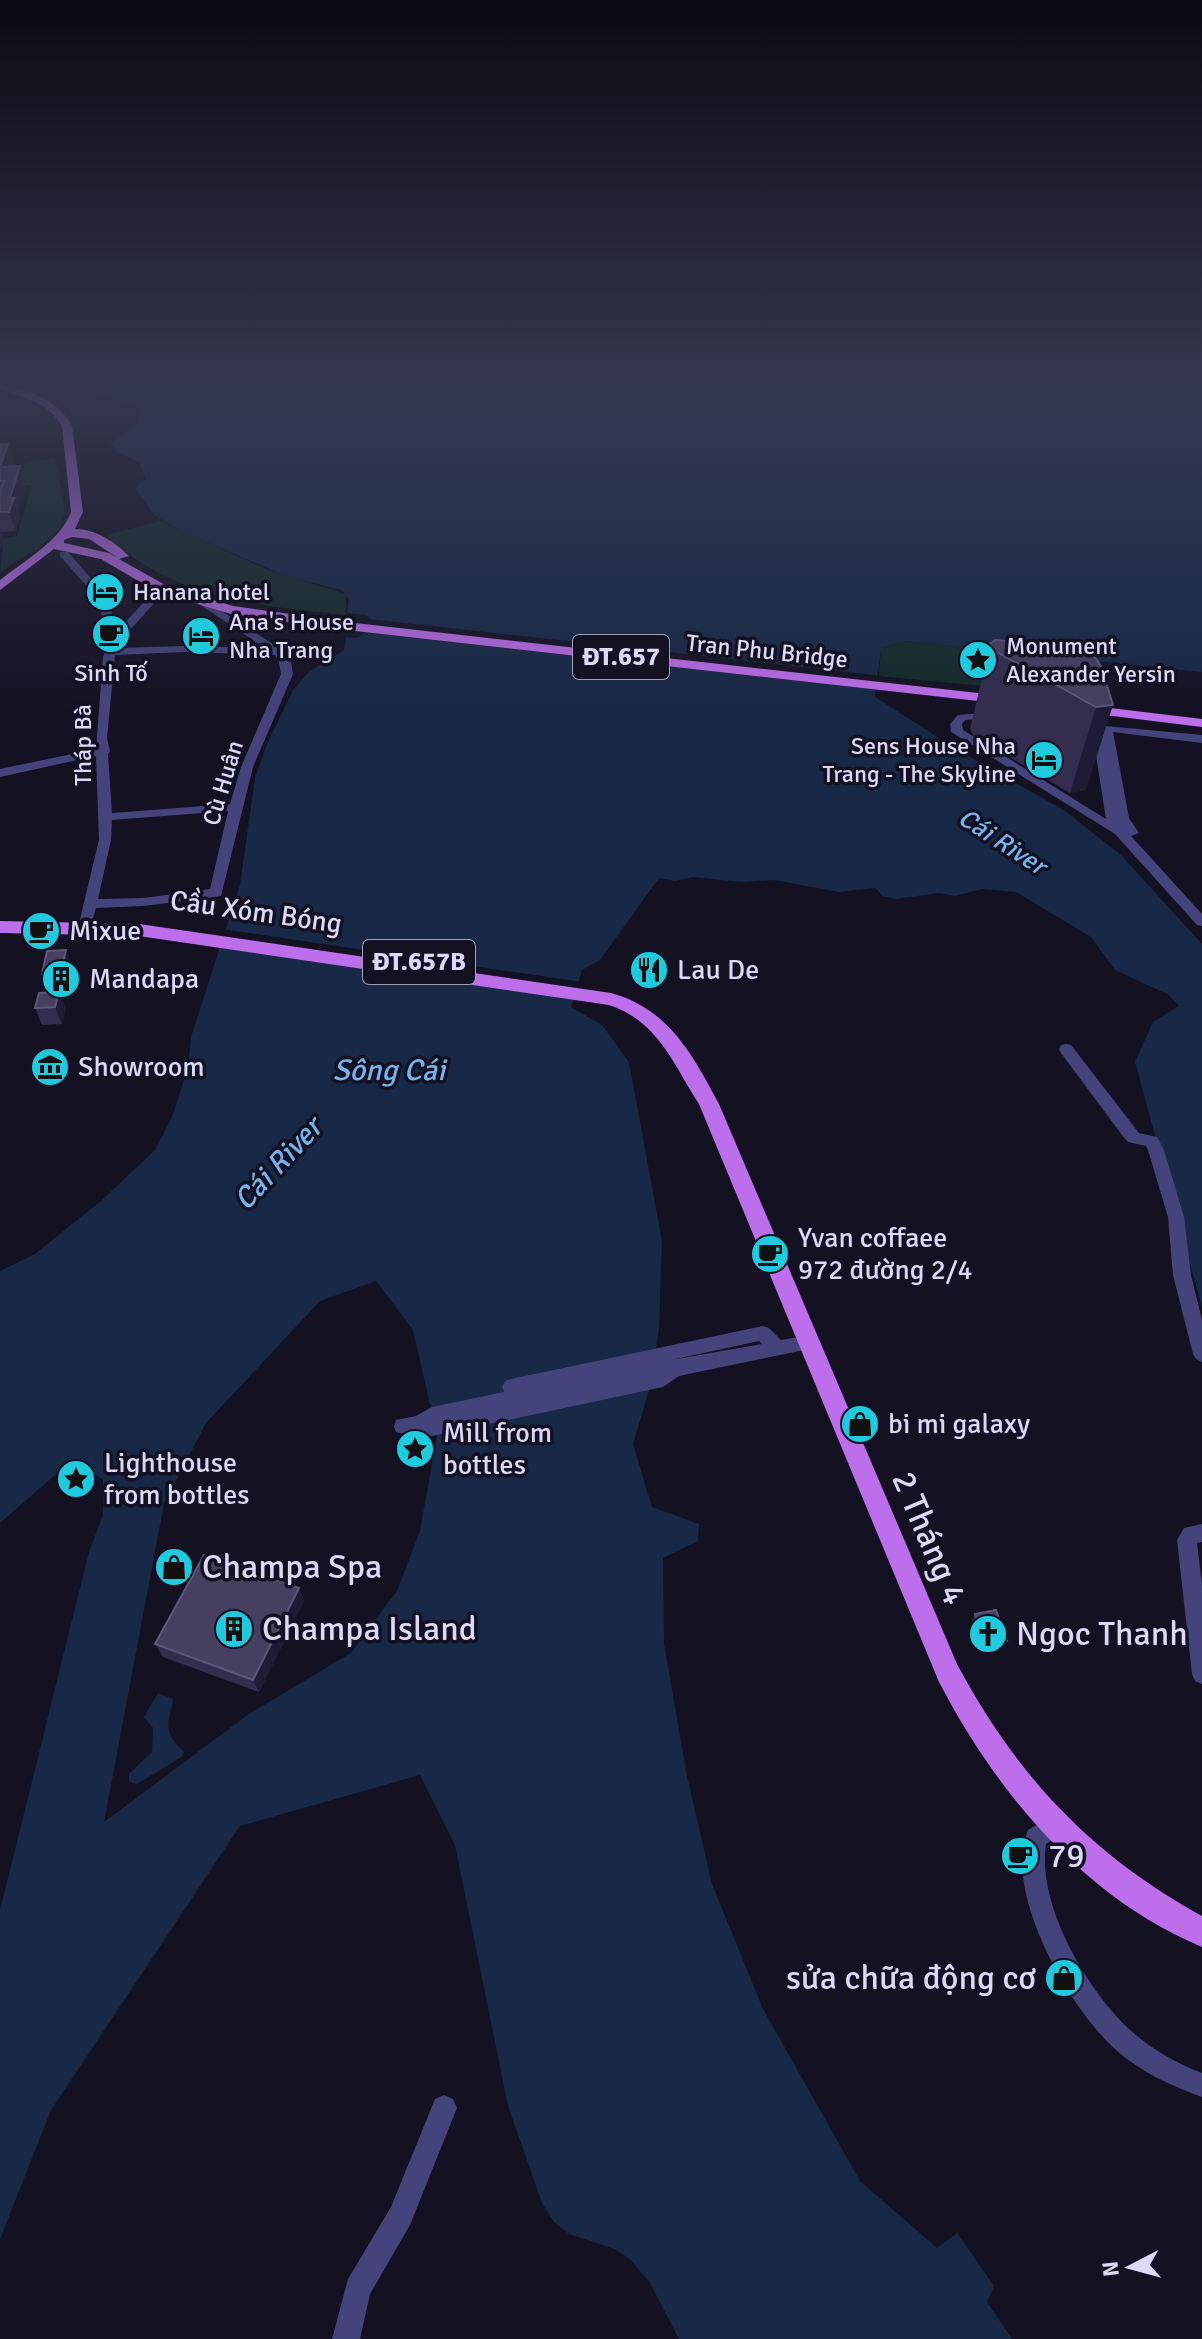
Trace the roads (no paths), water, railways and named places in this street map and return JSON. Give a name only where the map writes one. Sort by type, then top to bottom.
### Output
[{"type":"main road","points":[[0,586],[72,525],[77,512],[75,493]]},
{"type":"main road","points":[[11,576],[93,545],[85,493]]},
{"type":"main road","points":[[59,538],[92,524]]},
{"type":"main road","name":"ĐT.657","points":[[92,524],[126,558],[162,580],[216,599],[357,624]]},
{"type":"main road","name":"ĐT.657","points":[[59,538],[58,546],[105,556],[162,589],[233,615],[357,624]]},
{"type":"main road","name":"Tran Phu Bridge","points":[[357,624],[1015,698]]},
{"type":"main road","points":[[1074,704],[1202,717]]},
{"type":"main road","points":[[1099,707],[1202,723]]},
{"type":"main road","name":"ĐT.657B","points":[[0,919],[89,912],[142,926]]},
{"type":"main road","name":"ĐT.657B","points":[[0,927],[142,926]]},
{"type":"main road","name":"Cầu Xóm Bóng","points":[[142,926],[611,999],[640,1011],[676,1034]]},
{"type":"main road","name":"2 Tháng 4","points":[[676,1034],[694,1083],[702,1089],[963,1704],[1015,1782],[1080,1853],[1135,1893],[1202,1932]]},
{"type":"street","points":[[72,551],[96,590],[117,637]]},
{"type":"street","name":"Tháp Bà","points":[[89,912],[106,817],[101,738],[110,652],[117,637],[162,589]]},
{"type":"street","points":[[233,615],[278,652]]},
{"type":"street","points":[[110,652],[278,652]]},
{"type":"street","name":"Cù Huân","points":[[89,912],[216,893],[247,767],[287,674],[285,662],[278,652]]},
{"type":"street","points":[[1099,707],[1100,727],[1096,732],[1108,807],[1202,922]]},
{"type":"street","points":[[1000,716],[968,715],[958,720],[955,728],[962,737],[1124,830],[1202,907]]},
{"type":"street","points":[[1077,724],[1202,739]]},
{"type":"street","points":[[0,773],[104,751]]},
{"type":"street","points":[[106,817],[235,807]]},
{"type":"street","points":[[1066,1049],[1134,1138],[1151,1141],[1161,1163],[1176,1217],[1182,1275],[1202,1354]]},
{"type":"street","points":[[777,1348],[763,1333],[656,1355],[436,1404],[403,1426],[663,1379],[674,1369],[809,1342]]},
{"type":"street","points":[[1202,1533],[1191,1534],[1187,1540],[1187,1552],[1202,1674]]},
{"type":"street","points":[[1053,1826],[1036,1838],[1031,1865],[1041,1902],[1070,1967],[1101,2016],[1120,2036],[1166,2070],[1202,2085]]},
{"type":"street","points":[[346,2339],[358,2289],[401,2216],[444,2108]]},
{"type":"water","name":"Sông Cái","points":[[139,493],[1202,493],[1202,672],[904,641],[881,648],[875,697],[953,747],[1065,811],[1121,855],[1202,944],[1202,1307],[1135,1062],[1153,1022],[1179,1006],[1169,995],[1115,970],[1091,937],[1016,892],[982,889],[955,896],[939,893],[896,899],[882,896],[876,888],[839,892],[774,880],[741,882],[692,877],[675,881],[659,878],[600,960],[582,970],[571,1007],[602,1025],[629,1062],[662,1241],[659,1329],[650,1387],[633,1444],[652,1507],[699,1524],[698,1541],[663,1558],[664,1644],[687,1776],[712,1884],[763,2009],[860,2181],[937,2248],[957,2233],[994,2286],[987,2302],[1012,2339],[679,2339],[650,2283],[631,2260],[615,2249],[569,2234],[554,2222],[542,2203],[508,2106],[455,1845],[420,1775],[240,1826],[51,2110],[0,2239],[0,1910],[89,1552],[103,1515],[103,1479],[70,1462],[0,1523],[0,1271],[35,1254],[102,1200],[155,1150],[172,1117],[188,1068],[191,1037],[240,885],[255,778],[267,744],[293,690],[309,672],[344,650],[346,637],[358,638],[370,627],[371,620],[366,615],[347,613],[349,599],[342,590],[288,577],[184,532],[155,516]],"holes":[[[376,1281],[413,1330],[437,1435],[420,1531],[397,1591],[351,1653],[249,1714],[104,1822],[164,1504],[206,1423],[320,1301]]]},
{"type":"water","points":[[158,1693],[173,1699],[168,1727],[172,1738],[184,1752],[183,1756],[137,1784],[129,1782],[129,1774],[152,1752],[153,1728],[144,1717]]},
{"type":"place","name":"Hanana hotel","points":[[105,592]]},
{"type":"place","name":"Sinh Tố","points":[[111,634]]},
{"type":"place","name":"Ana's House Nha Trang","points":[[201,636]]},
{"type":"place","name":"Monument Alexander Yersin","points":[[978,660]]},
{"type":"place","name":"Sens House Nha Trang - The Skyline","points":[[1044,760]]},
{"type":"place","name":"Mixue","points":[[41,931]]},
{"type":"place","name":"Lau De","points":[[649,970]]},
{"type":"place","name":"Mandapa","points":[[61,979]]},
{"type":"place","name":"Showroom","points":[[50,1067]]},
{"type":"place","name":"Yvan coffaee 972 đường 2/4","points":[[770,1254]]},
{"type":"place","name":"bi mi galaxy","points":[[860,1424]]},
{"type":"place","name":"Mill from bottles","points":[[415,1449]]},
{"type":"place","name":"Lighthouse from bottles","points":[[76,1479]]},
{"type":"place","name":"Champa Spa","points":[[174,1567]]},
{"type":"place","name":"Champa Island","points":[[234,1629]]},
{"type":"place","name":"Ngoc Thanh","points":[[988,1634]]},
{"type":"place","name":"79","points":[[1020,1856]]},
{"type":"place","name":"sửa chữa động cơ","points":[[1064,1978]]},
{"type":"water label","name":"Cái River","points":[[1002,842]]},
{"type":"water label","name":"Cái River","points":[[278,1164]]}]
